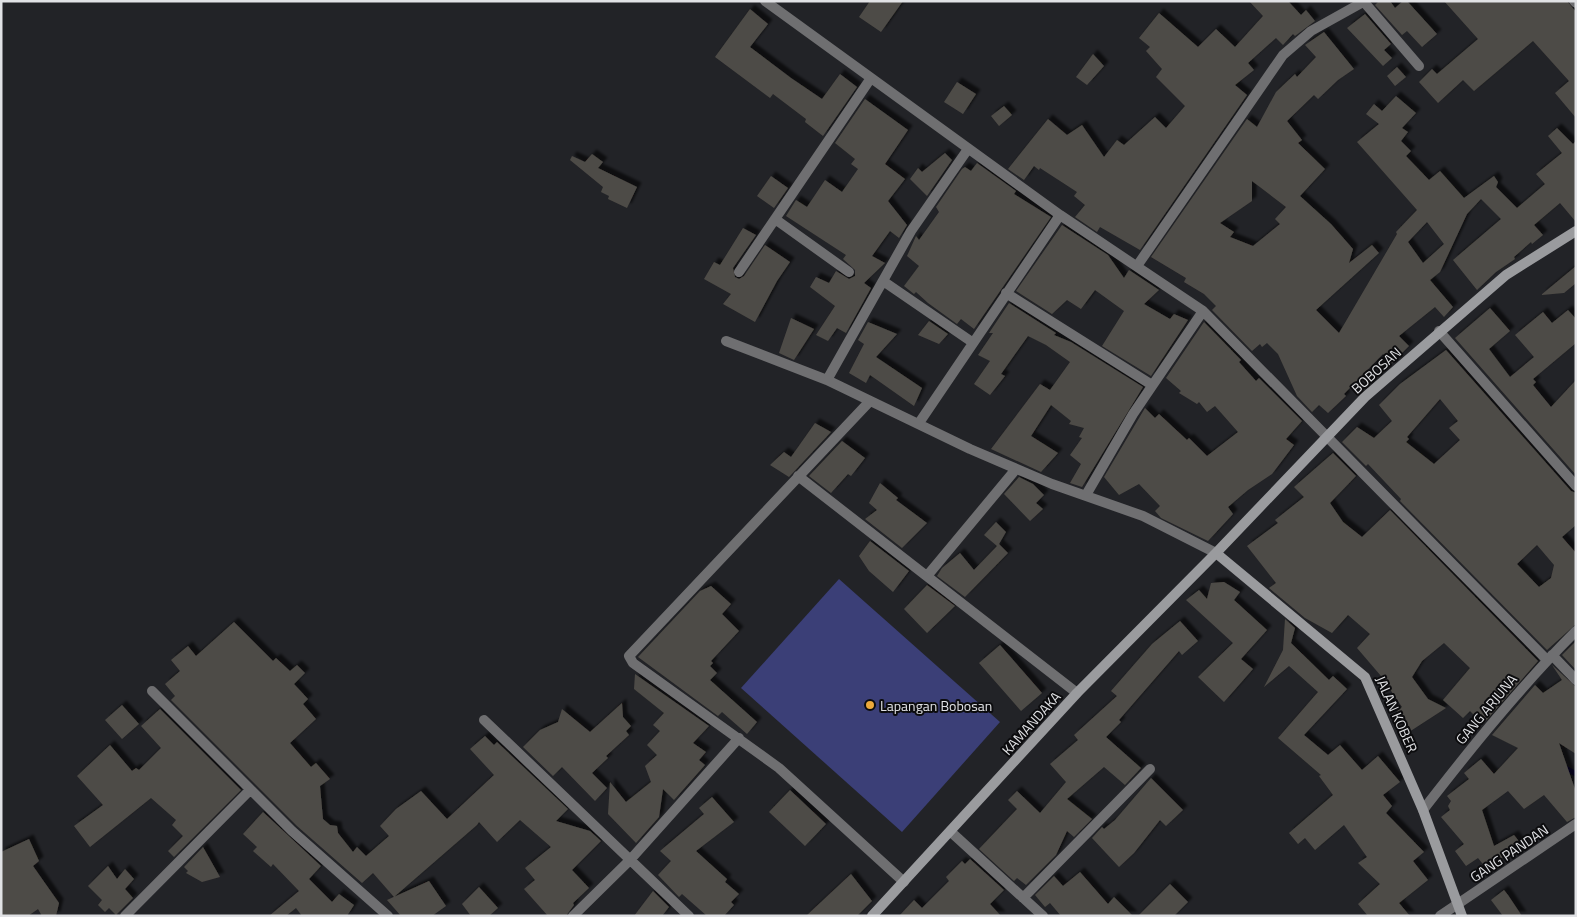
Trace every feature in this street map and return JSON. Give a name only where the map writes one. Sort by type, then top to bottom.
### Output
[{"type":"street","points":[[765,1],[1060,215],[1204,311],[1326,438],[1549,657],[1576,680]]},
{"type":"street","points":[[1137,266],[1283,55],[1311,32],[1364,2],[1419,66]]},
{"type":"street","points":[[739,272],[871,78]]},
{"type":"street","points":[[827,380],[911,232],[968,149]]},
{"type":"street","points":[[919,423],[972,342],[1060,215]]},
{"type":"street","points":[[775,219],[849,272]]},
{"type":"street","name":"BOBOSAN","points":[[1216,554],[1365,397],[1506,275],[1576,231]]},
{"type":"street","points":[[883,281],[972,342]]},
{"type":"street","points":[[1006,293],[1152,385]]},
{"type":"street","points":[[1086,495],[1133,414],[1204,311]]},
{"type":"street","points":[[1439,332],[1576,486]]},
{"type":"street","points":[[726,341],[827,380],[970,449],[1016,469],[1052,484],[1143,516],[1216,554]]},
{"type":"street","points":[[870,401],[630,655],[633,663],[779,768],[904,882]]},
{"type":"street","points":[[927,576],[1016,469]]},
{"type":"street","points":[[798,476],[1077,693]]},
{"type":"street","name":"KAMANDAKA","points":[[872,916],[1077,693],[1216,554]]},
{"type":"street","name":"JALAN KOBER","points":[[1216,554],[1365,677],[1423,810],[1462,916]]},
{"type":"street","name":"GANG ARJUNA","points":[[1423,810],[1480,736],[1549,657],[1576,631]]},
{"type":"street","points":[[152,691],[292,831],[388,916]]},
{"type":"street","points":[[484,720],[689,916]]},
{"type":"street","points":[[573,916],[630,860],[738,738]]},
{"type":"street","points":[[1023,898],[1150,769]]},
{"type":"street","points":[[126,916],[250,790]]},
{"type":"street","name":"GANG PANDAN","points":[[1440,916],[1576,824]]},
{"type":"street","points":[[951,832],[1043,916]]},
{"type":"shaded area","name":"Lapangan Bobosan","points":[[839,579],[1000,722],[902,832],[741,688]]},
{"type":"building","points":[[870,1],[903,1],[881,32],[859,17]]},
{"type":"building","points":[[1249,1],[1288,1],[1301,15],[1306,10],[1315,21],[1295,36],[1293,34],[1283,45],[1276,38],[1248,63],[1254,70],[1235,85],[1247,95],[1140,250],[1100,227],[1097,232],[1075,217],[1085,205],[1074,196],[1077,192],[1040,168],[1039,170],[1034,166],[1024,180],[1008,169],[1048,119],[1067,135],[1082,125],[1104,157],[1117,140],[1124,145],[1155,117],[1166,128],[1185,106],[1156,77],[1162,69],[1146,51],[1150,47],[1139,38],[1159,13],[1198,47],[1216,29],[1235,47],[1263,16]]},
{"type":"building","points":[[1379,1],[1390,1],[1395,8],[1403,1],[1407,1],[1437,34],[1422,47],[1407,31],[1402,35],[1375,5]]},
{"type":"building","points":[[1444,1],[1567,1],[1576,12],[1576,118],[1555,93],[1569,81],[1533,41],[1474,91],[1463,80],[1438,103],[1419,82],[1432,69],[1437,74],[1478,39]]},
{"type":"building","points":[[750,9],[768,24],[750,47],[791,78],[822,99],[840,74],[857,87],[823,136],[805,122],[806,119],[773,94],[770,98],[715,57]]},
{"type":"building","points":[[1365,14],[1391,44],[1384,50],[1392,58],[1383,66],[1347,28]]},
{"type":"building","points":[[1324,32],[1354,69],[1338,80],[1318,99],[1314,95],[1287,121],[1302,140],[1298,143],[1325,169],[1300,196],[1331,224],[1353,249],[1349,263],[1372,245],[1379,253],[1316,310],[1339,333],[1397,234],[1396,232],[1417,210],[1357,142],[1379,124],[1366,114],[1374,104],[1382,111],[1396,96],[1416,113],[1402,128],[1408,132],[1401,141],[1411,151],[1406,156],[1429,180],[1440,171],[1464,198],[1494,176],[1498,182],[1496,187],[1517,208],[1545,184],[1536,174],[1562,153],[1548,136],[1557,128],[1573,144],[1576,141],[1576,222],[1560,203],[1534,225],[1543,235],[1532,244],[1531,242],[1514,257],[1515,259],[1496,272],[1477,290],[1453,260],[1501,219],[1481,199],[1467,214],[1440,272],[1430,280],[1453,307],[1444,317],[1435,307],[1399,336],[1409,346],[1391,364],[1383,354],[1344,394],[1346,396],[1328,413],[1319,405],[1312,412],[1297,396],[1278,354],[1267,343],[1262,347],[1260,344],[1252,351],[1212,310],[1216,306],[1204,294],[1184,282],[1186,278],[1151,257],[1247,119],[1257,127],[1276,92],[1295,74],[1297,77],[1316,57],[1305,45]],"holes":[[[1252,181],[1286,207],[1275,219],[1280,224],[1253,246],[1230,237],[1234,232],[1220,223],[1252,201]],[[1427,222],[1444,244],[1423,263],[1408,242]]]},
{"type":"building","points":[[1093,54],[1104,66],[1087,85],[1076,77]]},
{"type":"building","points":[[1397,67],[1406,77],[1395,86],[1387,76]]},
{"type":"building","points":[[957,82],[976,94],[963,114],[944,102]]},
{"type":"building","points":[[865,99],[908,130],[885,164],[905,179],[888,201],[907,225],[899,238],[890,231],[872,256],[885,263],[864,283],[871,288],[846,333],[837,328],[828,341],[816,335],[835,306],[810,287],[816,277],[829,283],[836,271],[849,279],[855,276],[855,270],[843,259],[846,255],[786,216],[796,200],[807,207],[825,180],[842,192],[858,169],[851,164],[855,159],[835,143]]},
{"type":"building","points":[[1004,106],[1012,115],[999,126],[991,116]]},
{"type":"building","points":[[945,153],[952,160],[927,196],[910,179],[918,168],[922,172]]},
{"type":"building","points":[[592,154],[603,162],[598,168],[637,187],[627,208],[608,199],[609,196],[601,192],[603,187],[570,160],[572,156],[585,162]]},
{"type":"building","points":[[977,163],[1016,191],[1014,194],[1051,217],[974,329],[961,319],[957,324],[916,292],[914,294],[904,286],[919,266],[907,256],[916,236],[919,240],[939,212],[936,207],[962,169],[965,167],[971,171]]},
{"type":"building","points":[[771,176],[788,188],[774,208],[757,196]]},
{"type":"building","points":[[1062,225],[1108,255],[1124,278],[1129,270],[1159,290],[1144,304],[1170,319],[1174,314],[1188,320],[1151,376],[1102,346],[1124,311],[1095,290],[1081,309],[1067,300],[1052,314],[1016,291]]},
{"type":"building","points":[[743,228],[756,235],[733,268],[735,277],[739,279],[744,276],[765,245],[790,262],[777,281],[755,322],[723,304],[731,294],[704,279],[714,262],[720,265]]},
{"type":"building","points":[[1576,266],[1576,283],[1564,293],[1541,295]]},
{"type":"building","points":[[1009,303],[1056,333],[1054,335],[1071,342],[1143,387],[1082,487],[1070,483],[1081,464],[1070,455],[1082,438],[1079,437],[1084,428],[1069,424],[1071,421],[1051,405],[1031,436],[1058,453],[1041,472],[991,449],[1040,384],[1050,390],[1070,362],[1046,345],[1028,336],[1001,374],[1005,376],[990,395],[974,384],[990,361],[978,355],[993,333],[989,333]]},
{"type":"building","points":[[1490,308],[1510,331],[1489,349],[1510,377],[1534,357],[1515,335],[1543,312],[1552,323],[1568,310],[1576,319],[1576,343],[1533,379],[1536,382],[1533,385],[1551,407],[1576,380],[1576,475],[1455,338]]},
{"type":"building","points":[[791,318],[814,329],[794,360],[779,353]]},
{"type":"building","points":[[929,321],[948,334],[939,344],[918,335]]},
{"type":"building","points":[[868,322],[897,334],[876,357],[922,388],[914,406],[870,375],[866,383],[849,373],[864,344],[858,340]]},
{"type":"building","points":[[1204,322],[1241,360],[1239,362],[1256,381],[1259,378],[1302,421],[1286,439],[1294,445],[1272,474],[1248,490],[1228,507],[1233,514],[1208,541],[1161,518],[1155,511],[1160,506],[1139,484],[1119,495],[1104,477],[1145,408],[1155,418],[1159,414],[1187,440],[1189,438],[1207,456],[1238,432],[1215,406],[1207,412],[1199,402],[1197,404],[1179,393],[1181,391],[1166,378]]},
{"type":"building","points":[[1446,350],[1571,491],[1576,493],[1576,525],[1562,537],[1576,553],[1576,624],[1547,650],[1400,501],[1401,499],[1368,464],[1366,466],[1342,442],[1357,427],[1374,438],[1392,421],[1379,405],[1400,384]],"holes":[[[1440,399],[1458,421],[1449,428],[1460,440],[1434,464],[1406,442],[1409,439],[1407,437]],[[1537,545],[1554,565],[1551,578],[1539,587],[1517,564]]]},
{"type":"building","points":[[815,423],[831,432],[789,477],[770,465],[784,452],[791,457]]},
{"type":"building","points":[[842,441],[865,458],[851,476],[848,474],[831,493],[809,476]]},
{"type":"building","points":[[1333,453],[1356,476],[1330,503],[1343,522],[1362,537],[1390,510],[1538,661],[1483,724],[1470,711],[1463,718],[1443,700],[1470,668],[1444,643],[1422,661],[1412,677],[1428,699],[1446,708],[1409,732],[1397,711],[1402,707],[1381,676],[1357,648],[1370,634],[1348,615],[1332,633],[1305,618],[1269,588],[1276,583],[1247,546],[1278,523],[1275,520],[1304,497],[1294,487]]},
{"type":"building","points":[[1019,477],[1033,484],[1044,495],[1036,503],[1043,509],[1030,521],[1004,494]]},
{"type":"building","points":[[880,483],[898,498],[896,500],[927,523],[902,548],[865,519],[877,510],[869,503]]},
{"type":"building","points":[[996,522],[1006,532],[999,544],[1008,553],[965,597],[937,576],[942,568],[960,553],[974,570],[997,546],[984,535]]},
{"type":"building","points":[[870,541],[909,571],[893,592],[869,571],[859,556]]},
{"type":"building","points":[[1224,582],[1240,592],[1234,600],[1267,630],[1241,659],[1253,669],[1224,702],[1198,677],[1233,643],[1186,600],[1199,590],[1207,599],[1211,583]]},
{"type":"building","points":[[927,585],[955,606],[927,633],[904,609]]},
{"type":"building","points":[[711,586],[731,604],[722,614],[739,631],[711,661],[713,663],[710,666],[717,673],[710,680],[757,722],[747,734],[722,712],[718,716],[638,657],[700,591]]},
{"type":"building","points":[[1285,619],[1295,628],[1291,643],[1329,680],[1333,676],[1347,689],[1304,735],[1328,755],[1340,745],[1362,770],[1378,756],[1400,782],[1383,795],[1392,806],[1386,813],[1424,852],[1413,861],[1428,880],[1399,903],[1410,916],[1368,916],[1358,904],[1380,884],[1358,863],[1367,857],[1344,825],[1315,850],[1305,838],[1298,844],[1289,833],[1333,795],[1319,776],[1321,775],[1278,738],[1318,692],[1289,666],[1264,687],[1283,650]]},
{"type":"building","points":[[1180,621],[1198,641],[1182,655],[1179,651],[1119,720],[1121,722],[1106,737],[1141,768],[1125,785],[1104,767],[1067,799],[1092,819],[1074,837],[1067,831],[1056,855],[1026,885],[1017,878],[1014,881],[979,849],[1017,809],[1008,800],[1017,791],[1040,813],[1066,782],[1050,764],[1078,740],[1074,735],[1117,696],[1111,691],[1152,644]]},
{"type":"building","points":[[234,622],[273,661],[276,658],[290,671],[297,665],[305,673],[294,684],[308,699],[303,704],[316,719],[290,743],[311,767],[316,763],[330,779],[320,786],[323,819],[330,825],[337,826],[338,833],[353,852],[357,847],[366,856],[389,836],[380,826],[396,809],[421,791],[447,819],[494,775],[470,749],[485,736],[494,745],[497,742],[568,809],[556,821],[590,831],[601,841],[572,870],[589,888],[573,903],[574,905],[566,916],[548,916],[524,889],[535,880],[525,868],[551,847],[520,820],[497,842],[479,822],[394,897],[373,873],[362,883],[297,826],[171,700],[175,696],[165,684],[180,671],[171,660],[188,646],[196,656]]},
{"type":"building","points":[[1576,641],[1576,670],[1562,655]]},
{"type":"building","points":[[1000,645],[1042,693],[1021,711],[979,663]]},
{"type":"building","points":[[1552,665],[1576,687],[1576,754],[1559,743],[1576,792],[1576,817],[1567,822],[1544,795],[1524,809],[1508,791],[1482,810],[1494,846],[1514,835],[1522,845],[1486,868],[1478,858],[1466,866],[1455,851],[1464,844],[1441,817],[1450,810],[1448,806],[1451,801],[1447,796],[1469,779],[1464,773],[1481,759],[1494,774],[1518,748],[1492,735],[1535,685],[1543,693],[1562,680]]},
{"type":"building","points":[[635,674],[709,726],[693,743],[706,752],[699,760],[705,765],[674,800],[663,789],[659,817],[636,843],[608,814],[610,782],[626,802],[651,782],[645,766],[657,755],[647,745],[660,731],[653,725],[664,713],[634,689]]},
{"type":"building","points":[[622,703],[623,717],[631,726],[626,731],[629,735],[606,756],[608,758],[592,773],[607,788],[595,801],[562,767],[553,776],[523,747],[540,730],[558,722],[562,709],[590,732]]},
{"type":"building","points":[[122,705],[139,724],[122,739],[105,720]]},
{"type":"building","points":[[160,709],[241,790],[174,857],[168,851],[183,836],[172,825],[176,820],[151,798],[90,847],[74,826],[103,805],[77,776],[110,745],[132,771],[136,768],[139,770],[161,748],[141,726]]},
{"type":"building","points":[[1151,778],[1183,810],[1166,826],[1160,820],[1134,853],[1119,867],[1092,838],[1102,827],[1104,829],[1115,820]]},
{"type":"building","points":[[790,790],[826,824],[805,846],[769,812]]},
{"type":"building","points":[[712,797],[734,822],[696,851],[727,879],[725,882],[739,894],[731,902],[734,905],[724,916],[707,916],[682,894],[679,897],[658,875],[671,861],[660,851],[704,814],[699,808]]},
{"type":"building","points":[[263,812],[321,866],[309,879],[332,902],[339,894],[354,905],[347,916],[302,916],[296,908],[286,916],[269,916],[299,891],[273,864],[271,867],[253,851],[257,847],[243,834]]},
{"type":"building","points":[[29,839],[39,861],[33,866],[59,903],[56,916],[42,916],[38,909],[28,916],[1,916],[1,852]]},
{"type":"building","points":[[203,847],[220,877],[202,882],[186,873],[188,871],[184,867]]},
{"type":"building","points":[[970,859],[1004,890],[990,904],[1001,916],[899,916],[914,900],[922,908],[949,881],[946,877],[962,861],[965,864]]},
{"type":"building","points":[[108,866],[117,879],[125,869],[134,879],[125,889],[133,898],[116,915],[109,908],[105,912],[98,905],[102,900],[88,886]]},
{"type":"building","points":[[1080,872],[1108,904],[1114,897],[1133,916],[1061,916],[1050,903],[1045,907],[1035,895],[1054,876],[1063,886]]},
{"type":"building","points":[[851,874],[872,901],[857,916],[806,916]]},
{"type":"building","points":[[429,881],[446,906],[432,916],[401,916],[387,900]]},
{"type":"building","points":[[1170,884],[1188,902],[1174,916],[1138,916]]},
{"type":"building","points":[[479,887],[498,908],[489,916],[471,916],[462,904]]},
{"type":"building","points":[[1504,890],[1522,916],[1503,916],[1491,900]]},
{"type":"building","points":[[653,891],[669,907],[662,916],[634,916]]},
{"type":"waterway","points":[[1562,766],[1576,774]]},
{"type":"place","name":"Lapangan Bobosan","points":[[870,705]]}]
